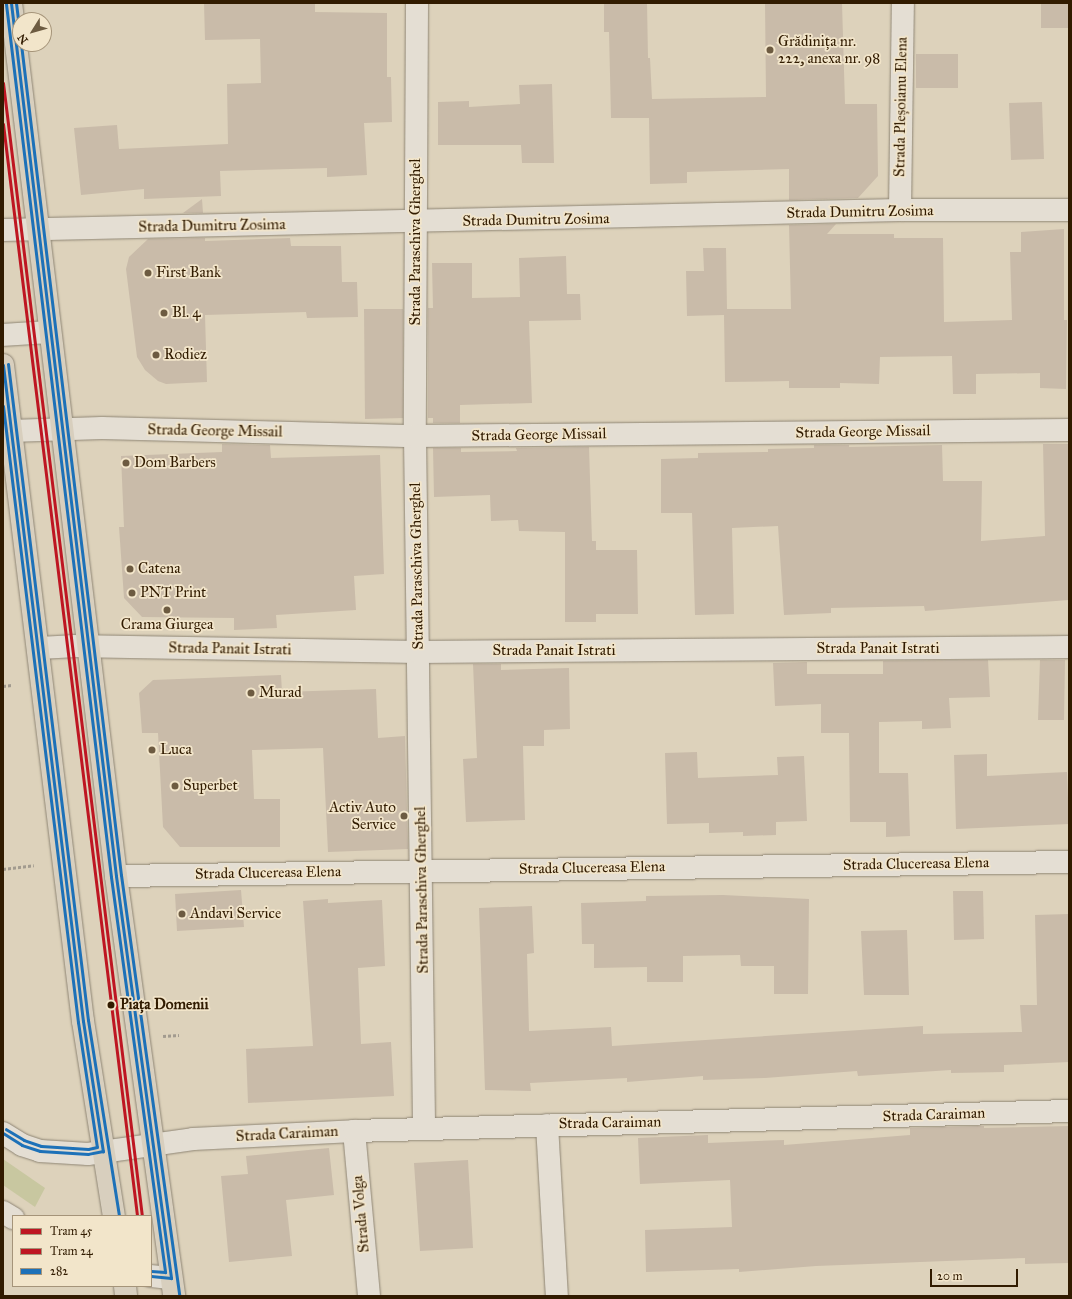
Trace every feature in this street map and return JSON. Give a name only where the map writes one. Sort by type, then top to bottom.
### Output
[{"type":"main road","points":[[11,3],[116,876],[152,1144],[166,1284]]},
{"type":"main road","points":[[3,365],[10,431],[39,648],[83,1020],[114,1215]]},
{"type":"street","name":"Strada Paraschiva Gherghel","points":[[417,3],[415,436],[422,870],[424,1128]]},
{"type":"street","name":"Strada Pleșoianu Elena","points":[[900,210],[903,3]]},
{"type":"street","name":"Strada Dumitru Zosima","points":[[3,230],[38,228],[416,223],[900,210],[1069,210]]},
{"type":"street","points":[[3,335],[50,332]]},
{"type":"street","name":"Strada George Missail","points":[[10,431],[62,428],[415,436],[1069,430]]},
{"type":"street","name":"Strada Panait Istrati","points":[[39,648],[88,647],[418,652],[1069,648]]},
{"type":"street","name":"Strada Clucereasa Elena","points":[[116,876],[422,870],[1069,862]]},
{"type":"street","name":"Strada Caraiman","points":[[3,1133],[22,1145],[40,1151],[88,1154],[193,1139],[354,1131],[1069,1111]]},
{"type":"street","points":[[547,1125],[557,1296]]},
{"type":"street","name":"Strada Volga","points":[[354,1131],[368,1296]]},
{"type":"street","points":[[3,1212],[12,1217]]},
{"type":"path","points":[[3,686],[12,685]]},
{"type":"path","points":[[3,869],[34,865]]},
{"type":"green space","points":[[3,1159],[45,1188],[35,1207],[3,1185]]},
{"type":"building","points":[[204,3],[315,3],[315,12],[387,13],[387,77],[391,77],[392,122],[364,123],[367,175],[327,177],[327,168],[220,171],[221,196],[144,199],[144,189],[81,195],[74,128],[117,125],[119,149],[228,144],[227,84],[261,83],[260,39],[205,40]]},
{"type":"building","points":[[604,3],[647,3],[648,58],[650,58],[652,99],[766,97],[765,3],[842,3],[845,104],[877,104],[878,176],[858,198],[789,200],[789,169],[687,172],[687,183],[650,184],[649,118],[611,118],[609,32],[604,32]]},
{"type":"building","points":[[1041,3],[1069,3],[1069,28],[1041,28]]},
{"type":"building","points":[[916,54],[958,54],[958,88],[916,88]]},
{"type":"building","points":[[552,84],[554,163],[522,163],[521,145],[438,145],[438,102],[469,101],[469,107],[520,104],[519,85]]},
{"type":"building","points":[[1042,102],[1044,159],[1011,160],[1009,103]]},
{"type":"building","points":[[202,199],[203,213],[183,213]]},
{"type":"building","points":[[836,224],[827,234],[894,234],[894,238],[943,238],[944,322],[1012,320],[1010,252],[1021,252],[1021,232],[1064,229],[1064,320],[1067,320],[1066,389],[1040,388],[1040,373],[976,374],[976,394],[953,394],[952,356],[880,357],[879,384],[840,383],[840,388],[789,388],[789,381],[725,382],[724,315],[687,316],[686,271],[704,271],[703,248],[726,248],[727,309],[791,309],[789,225]]},
{"type":"building","points":[[205,238],[205,241],[290,238],[291,246],[341,246],[342,282],[357,282],[358,317],[307,318],[306,312],[205,315],[207,382],[166,384],[158,381],[145,370],[137,357],[126,269],[129,257],[148,239]]},
{"type":"building","points":[[566,256],[567,294],[580,294],[581,320],[529,321],[532,403],[460,405],[460,423],[433,423],[433,418],[428,418],[428,308],[433,308],[432,263],[472,263],[472,298],[520,297],[519,258]]},
{"type":"building","points":[[364,309],[403,309],[403,418],[365,419]]},
{"type":"building","points":[[222,444],[270,445],[271,458],[380,455],[384,574],[354,576],[356,610],[276,615],[277,628],[234,630],[234,618],[142,617],[124,598],[119,527],[124,527],[121,456],[222,452]]},
{"type":"building","points":[[1043,444],[1069,444],[1069,600],[925,611],[924,606],[831,608],[831,613],[784,615],[778,526],[732,528],[734,614],[695,615],[692,513],[661,513],[661,459],[698,458],[698,453],[768,452],[768,449],[814,448],[814,445],[849,445],[849,447],[942,445],[943,481],[982,481],[981,541],[1045,536]]},
{"type":"building","points":[[589,447],[592,541],[596,541],[596,550],[637,550],[638,614],[596,614],[596,622],[565,622],[565,532],[519,531],[518,520],[491,521],[490,495],[434,497],[433,448],[461,448],[461,452],[517,451],[516,448]]},
{"type":"building","points":[[988,660],[990,697],[949,698],[951,728],[922,729],[922,721],[879,722],[879,773],[908,773],[910,836],[886,837],[886,822],[850,822],[849,733],[821,733],[821,704],[775,706],[773,663],[807,662],[807,674],[883,674],[883,661]]},
{"type":"building","points":[[1040,660],[1065,660],[1064,720],[1038,720]]},
{"type":"building","points":[[473,664],[501,664],[501,670],[569,668],[570,729],[544,730],[544,746],[523,746],[525,820],[466,822],[463,759],[477,758]]},
{"type":"building","points":[[281,675],[282,692],[376,689],[378,738],[405,736],[408,849],[328,852],[323,748],[252,750],[254,799],[280,799],[280,847],[180,847],[163,827],[158,733],[142,733],[139,693],[153,680]]},
{"type":"building","points":[[697,752],[698,778],[778,775],[777,757],[804,756],[807,821],[776,822],[776,835],[743,836],[743,832],[709,833],[709,823],[667,824],[665,753]]},
{"type":"building","points":[[987,754],[987,776],[1067,772],[1069,824],[956,829],[954,755]]},
{"type":"building","points":[[241,890],[244,927],[177,931],[175,894]]},
{"type":"building","points":[[953,891],[983,891],[984,939],[954,940]]},
{"type":"building","points":[[723,895],[809,899],[808,994],[774,994],[774,966],[741,966],[740,955],[683,956],[683,982],[647,982],[647,967],[594,968],[594,944],[582,944],[581,903],[646,901],[646,896]]},
{"type":"building","points":[[328,899],[328,903],[382,900],[385,966],[358,968],[361,1044],[391,1042],[394,1096],[248,1103],[246,1049],[313,1046],[303,901]]},
{"type":"building","points":[[532,906],[534,953],[527,954],[529,1031],[611,1027],[612,1046],[923,1026],[923,1034],[1022,1032],[1020,1005],[1037,1005],[1035,915],[1069,914],[1069,1062],[1004,1065],[1004,1072],[951,1073],[951,1070],[858,1076],[857,1071],[765,1078],[703,1080],[703,1076],[627,1082],[627,1078],[530,1083],[531,1091],[485,1090],[479,908]]},
{"type":"building","points":[[907,930],[909,995],[864,995],[861,931]]},
{"type":"building","points":[[984,1126],[984,1128],[1069,1126],[1069,1263],[1025,1264],[1025,1258],[816,1266],[739,1272],[739,1269],[646,1272],[645,1230],[732,1227],[730,1180],[640,1184],[638,1138],[708,1135],[708,1143],[784,1140],[784,1145],[910,1135],[910,1128]]},
{"type":"building","points":[[329,1148],[334,1195],[286,1200],[292,1256],[229,1262],[221,1176],[248,1174],[246,1156]]},
{"type":"building","points":[[468,1160],[473,1248],[420,1251],[414,1163]]},
{"type":"tram line","name":"45","points":[[3,83],[142,1215]]},
{"type":"tram line","name":"24","points":[[3,124],[137,1215]]},
{"type":"transit line","name":"282","points":[[11,3],[116,876],[171,1278],[152,1276]]},
{"type":"transit line","points":[[16,3],[17,12]]},
{"type":"transit line","points":[[6,4],[111,877],[165,1272],[152,1271]]},
{"type":"transit line","points":[[22,52],[121,875],[179,1295]]},
{"type":"transit line","points":[[8,364],[88,1020],[119,1215]]},
{"type":"transit line","name":"282","points":[[3,365],[83,1021],[103,1151],[88,1154],[40,1151],[22,1145],[3,1133]]},
{"type":"transit line","points":[[3,406],[78,1022],[97,1147],[88,1149],[41,1146],[24,1140],[6,1129]]},
{"type":"place","name":"Grădinița nr. 222, anexa nr. 98","points":[[770,50]]},
{"type":"place","name":"First Bank","points":[[148,273]]},
{"type":"place","name":"Bl. 4","points":[[164,313]]},
{"type":"place","name":"Rodiez","points":[[156,355]]},
{"type":"place","name":"Dom Barbers","points":[[126,463]]},
{"type":"place","name":"Catena","points":[[130,569]]},
{"type":"place","name":"PNT Print","points":[[132,593]]},
{"type":"place","name":"Crama Giurgea","points":[[167,610]]},
{"type":"place","name":"Murad","points":[[251,693]]},
{"type":"place","name":"Luca","points":[[152,750]]},
{"type":"place","name":"Superbet","points":[[175,786]]},
{"type":"place","name":"Activ Auto Service","points":[[404,816]]},
{"type":"place","name":"Andavi Service","points":[[182,914]]},
{"type":"place","name":"Piața Domenii","points":[[111,1005]]}]
